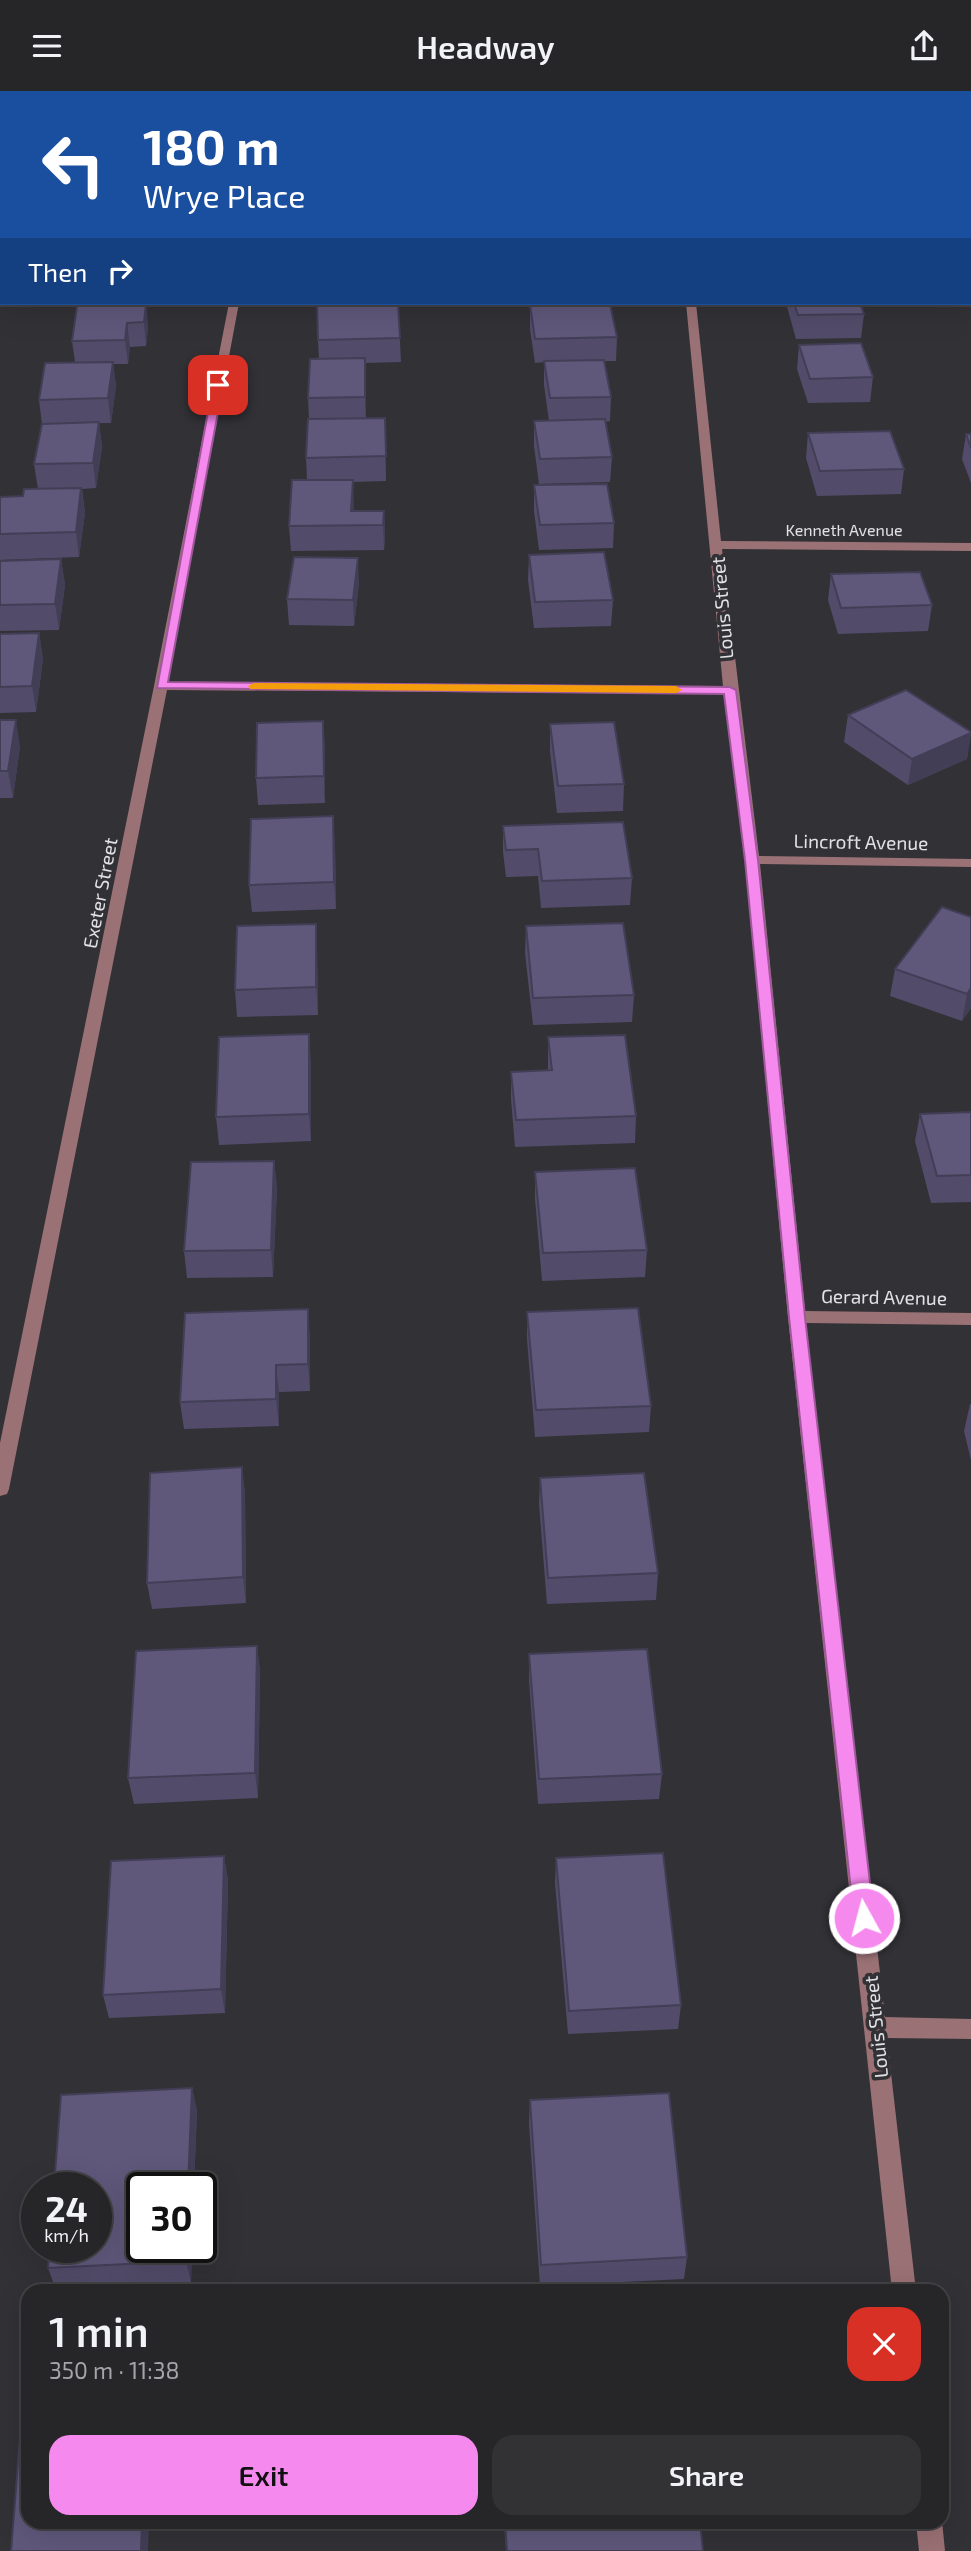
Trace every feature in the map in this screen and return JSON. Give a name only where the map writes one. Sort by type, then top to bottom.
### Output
[{"type":"street","name":"Exeter Street","points":[[0,1489],[161,685],[234,305]]},
{"type":"street","name":"Louis Street","points":[[691,305],[797,1317],[903,2284]]},
{"type":"street","name":"Kenneth Avenue","points":[[717,545],[971,547]]},
{"type":"street","points":[[161,685],[730,690]]},
{"type":"street","name":"Lincroft Avenue","points":[[751,860],[971,863]]},
{"type":"street","name":"Gerard Avenue","points":[[797,1317],[971,1319]]},
{"type":"street","points":[[877,2027],[971,2029]]},
{"type":"street","points":[[930,2529],[932,2551]]},
{"type":"building","points":[[146,305],[144,322],[127,323],[125,340],[72,341],[77,306]]},
{"type":"building","points":[[317,305],[398,305],[400,338],[318,340]]},
{"type":"building","points":[[530,305],[610,305],[617,337],[535,339]]},
{"type":"building","points":[[795,305],[861,305],[864,314],[798,315]]},
{"type":"building","points":[[861,343],[873,377],[810,379],[799,345]]},
{"type":"building","points":[[365,358],[365,397],[308,398],[310,359]]},
{"type":"building","points":[[604,360],[611,397],[550,398],[544,361]]},
{"type":"building","points":[[113,362],[108,398],[39,400],[45,363]]},
{"type":"building","points":[[385,418],[386,456],[306,458],[308,419]]},
{"type":"building","points":[[605,419],[612,457],[540,459],[534,421]]},
{"type":"building","points":[[99,422],[93,463],[34,464],[42,424]]},
{"type":"building","points":[[890,431],[904,469],[820,471],[808,433]]},
{"type":"building","points":[[966,434],[971,434],[971,448]]},
{"type":"building","points":[[292,480],[353,480],[351,511],[384,511],[383,525],[289,526]]},
{"type":"building","points":[[607,484],[614,523],[540,525],[534,485]]},
{"type":"building","points":[[81,488],[76,532],[0,534],[0,497],[23,496],[24,489]]},
{"type":"building","points":[[604,552],[613,600],[535,602],[529,555]]},
{"type":"building","points":[[294,557],[358,558],[353,600],[287,599]]},
{"type":"building","points":[[61,559],[55,604],[0,605],[0,561]]},
{"type":"building","points":[[920,572],[932,605],[841,608],[831,574]]},
{"type":"building","points":[[39,633],[32,686],[0,687],[0,634]]},
{"type":"building","points":[[906,690],[971,733],[912,759],[848,715]]},
{"type":"building","points":[[0,720],[16,720],[8,771],[0,771]]},
{"type":"building","points":[[323,721],[324,776],[256,778],[257,723]]},
{"type":"building","points":[[614,722],[624,784],[558,786],[550,724]]},
{"type":"building","points":[[333,816],[334,882],[249,885],[251,819]]},
{"type":"building","points":[[623,822],[632,878],[542,881],[538,849],[506,850],[503,826]]},
{"type":"building","points":[[942,907],[971,917],[971,988],[967,994],[895,969]]},
{"type":"building","points":[[623,923],[634,995],[533,998],[526,926]]},
{"type":"building","points":[[316,924],[316,987],[235,990],[237,926]]},
{"type":"building","points":[[309,1034],[309,1114],[216,1117],[219,1037]]},
{"type":"building","points":[[625,1035],[636,1116],[516,1120],[511,1072],[552,1070],[548,1037]]},
{"type":"building","points":[[971,1112],[971,1175],[937,1176],[920,1114]]},
{"type":"building","points":[[274,1161],[271,1250],[184,1251],[191,1162]]},
{"type":"building","points":[[635,1168],[647,1250],[543,1253],[535,1172]]},
{"type":"building","points":[[638,1308],[651,1406],[536,1410],[527,1312]]},
{"type":"building","points":[[308,1309],[308,1364],[276,1365],[276,1399],[180,1402],[185,1313]]},
{"type":"building","points":[[242,1467],[243,1577],[147,1583],[150,1473]]},
{"type":"building","points":[[644,1473],[658,1573],[548,1578],[540,1478]]},
{"type":"building","points":[[257,1646],[255,1773],[128,1778],[136,1651]]},
{"type":"building","points":[[647,1649],[662,1774],[539,1779],[529,1654]]},
{"type":"building","points":[[663,1853],[681,2005],[569,2011],[556,1858]]},
{"type":"building","points":[[224,1856],[221,1989],[103,1995],[111,1861]]},
{"type":"building","points":[[192,2088],[189,2172],[126,2172],[126,2263],[147,2263],[48,2268],[48,2263],[112,2263],[112,2172],[55,2172],[61,2095]]},
{"type":"building","points":[[669,2093],[687,2257],[541,2265],[530,2100]]},
{"type":"building","points":[[21,2425],[21,2529],[142,2529],[141,2551],[11,2551]]},
{"type":"building","points":[[505,2529],[701,2529],[703,2551],[507,2551]]},
{"type":"slow traffic","points":[[254,686],[676,690]]},
{"type":"route","points":[[218,385],[161,685],[730,690],[751,860],[797,1317],[864,1918]]}]
